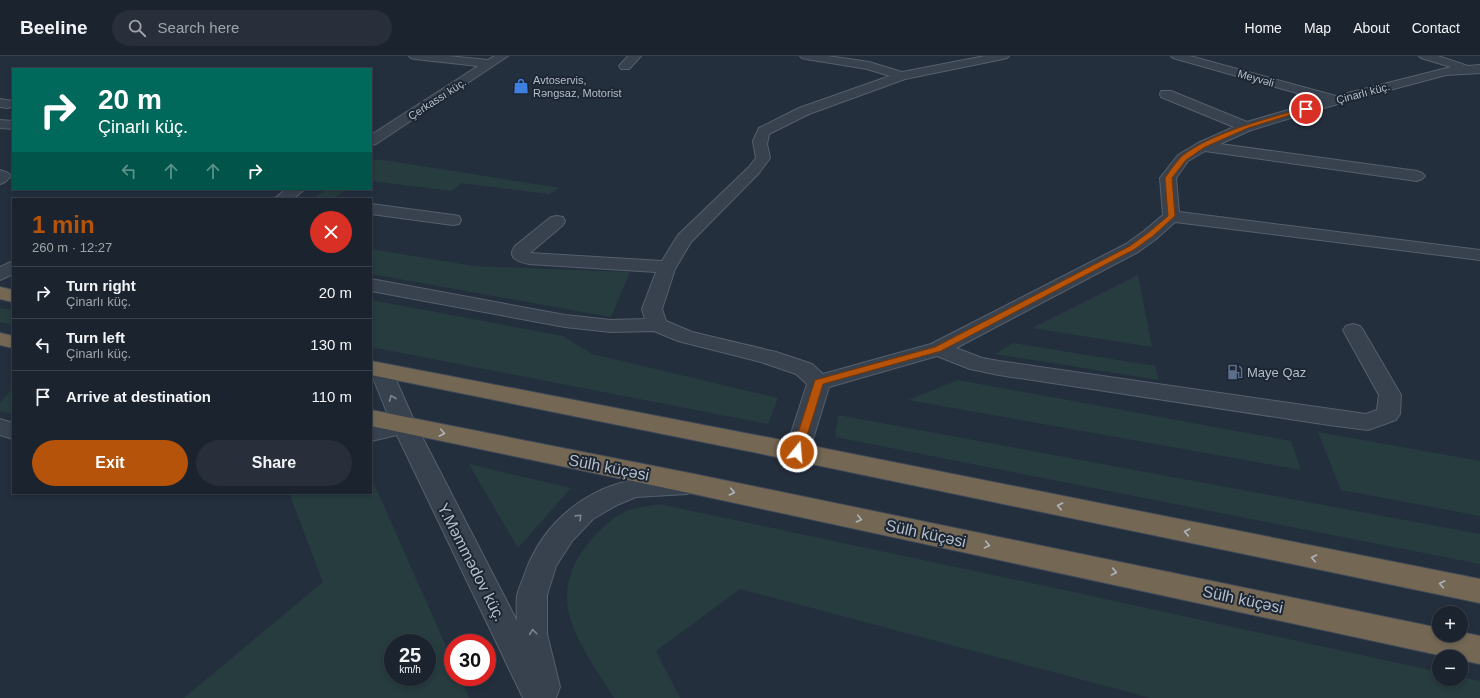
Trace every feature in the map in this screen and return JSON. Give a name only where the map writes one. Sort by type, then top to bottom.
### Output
[{"type":"highway","points":[[0,293],[12,296]]},
{"type":"highway","points":[[0,339],[12,342]]},
{"type":"highway","points":[[376,369],[797,452],[1480,591]]},
{"type":"highway","name":"Sülh küçəsi","points":[[372,418],[694,484],[1480,650]]},
{"type":"street","points":[[416,56],[463,58],[490,64]]},
{"type":"street","name":"Çerkassı küç.","points":[[372,140],[502,56]]},
{"type":"street","points":[[625,66],[635,56]]},
{"type":"street","points":[[806,56],[869,66],[902,76]]},
{"type":"street","points":[[657,325],[652,309],[668,267],[684,239],[754,170],[763,158],[759,142],[760,136],[764,132],[804,111],[902,76],[1004,56]]},
{"type":"street","name":"Meyvəli","points":[[1177,56],[1336,100]]},
{"type":"street","points":[[1425,56],[1474,69]]},
{"type":"street","name":"Çinarlı küç.","points":[[1171,216],[1168,178],[1183,158],[1203,146],[1246,127],[1336,100],[1446,71],[1474,69]]},
{"type":"street","points":[[1166,94],[1246,127]]},
{"type":"street","points":[[0,124],[12,125]]},
{"type":"street","points":[[1203,146],[1417,176]]},
{"type":"street","points":[[0,175],[3,176],[0,179]]},
{"type":"street","points":[[284,198],[296,190]]},
{"type":"street","points":[[372,209],[453,220]]},
{"type":"street","points":[[819,382],[938,349],[1132,248],[1150,235],[1171,216],[1480,255]]},
{"type":"street","points":[[557,221],[521,250],[521,256],[529,259],[668,267]]},
{"type":"street","points":[[0,274],[12,268]]},
{"type":"street","points":[[372,285],[565,321],[611,326],[657,325],[684,337],[768,357],[804,369],[819,382]]},
{"type":"street","points":[[938,349],[978,364],[998,368],[1368,422],[1388,414],[1390,395],[1354,330]]},
{"type":"street","name":"Y.Məmmədov küç.","points":[[376,369],[540,698]]},
{"type":"street","points":[[797,452],[819,382]]},
{"type":"street","points":[[372,434],[404,425]]},
{"type":"street","points":[[0,427],[12,431]]},
{"type":"street","points":[[546,698],[532,634],[532,595],[543,563],[562,533],[584,512],[608,498],[634,488],[694,484]]},
{"type":"green space","points":[[372,159],[560,188],[549,194],[461,183],[452,191],[372,181]]},
{"type":"green space","points":[[326,190],[346,190],[334,198],[314,198]]},
{"type":"green space","points":[[372,249],[474,266],[630,272],[611,317],[372,274]]},
{"type":"green space","points":[[1138,275],[1152,347],[1032,328]]},
{"type":"green space","points":[[372,300],[563,336],[592,354],[778,398],[768,424],[372,347]]},
{"type":"green space","points":[[0,308],[12,310],[12,325],[0,322]]},
{"type":"green space","points":[[1013,343],[1155,366],[1159,380],[995,354]]},
{"type":"green space","points":[[958,380],[1291,441],[1301,470],[908,400]]},
{"type":"green space","points":[[12,389],[12,414],[0,411],[0,403]]},
{"type":"green space","points":[[838,415],[1480,534],[1480,564],[835,437]]},
{"type":"green space","points":[[1318,432],[1480,461],[1480,516],[1341,490]]},
{"type":"green space","points":[[469,464],[571,488],[518,548]]},
{"type":"green space","points":[[372,479],[444,642],[444,686],[464,686],[469,698],[184,698],[323,582],[289,494],[372,494]]},
{"type":"green space","points":[[659,504],[1055,588],[1432,670],[1432,686],[1468,686],[1468,678],[1480,681],[1480,698],[1151,698],[740,589],[656,651],[680,698],[614,698],[589,659],[571,621],[567,602],[568,582],[576,562],[599,531],[620,514],[635,508]]},
{"type":"place","name":"Avtoservis, Rəngsaz, Motorist","points":[[521,86]]},
{"type":"place","name":"Maye Qaz","points":[[1235,372]]},
{"type":"route","points":[[797,452],[819,382],[938,349],[1132,248],[1150,235],[1171,216],[1168,178],[1183,158],[1203,146],[1246,127],[1306,109]]}]
